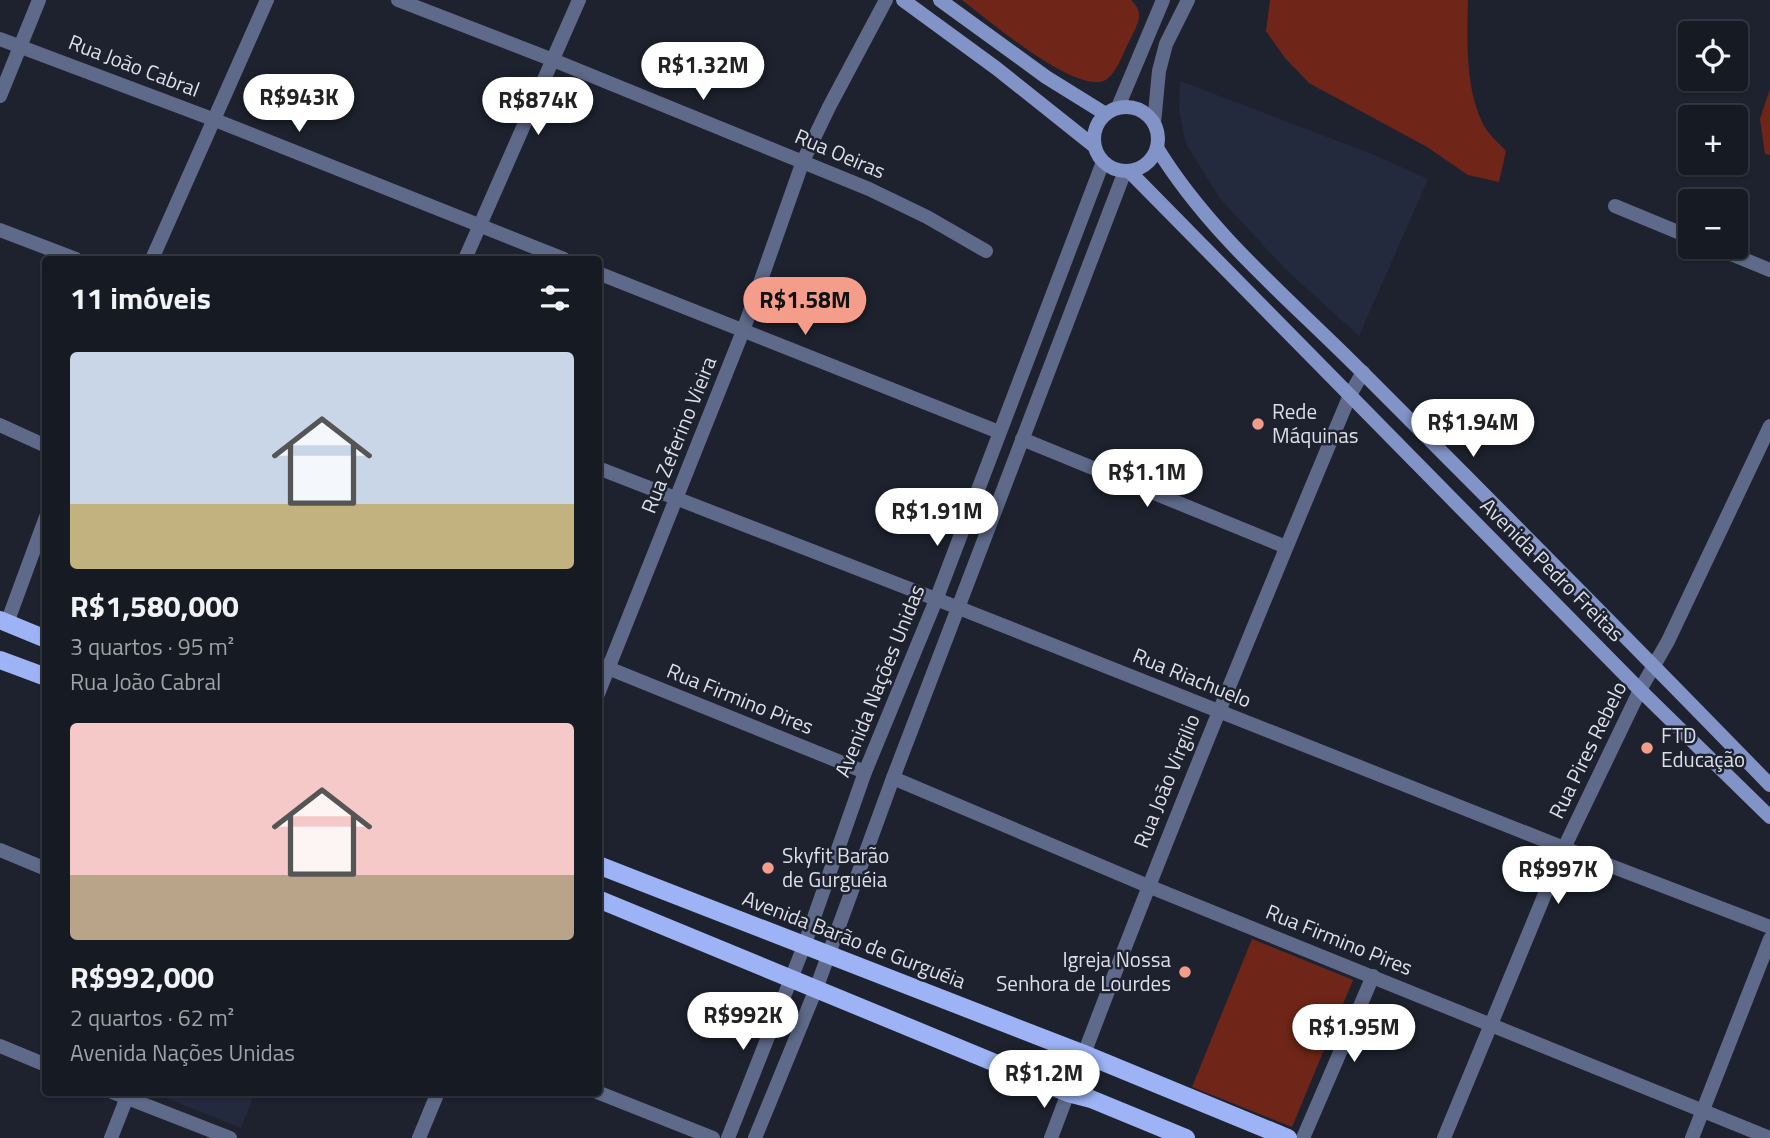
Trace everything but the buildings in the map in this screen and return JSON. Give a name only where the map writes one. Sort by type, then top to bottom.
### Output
[{"type":"main road","points":[[903,0],[996,68],[1094,146],[1103,162],[1117,170],[1127,171],[1146,163],[1157,148],[1158,139],[1154,123],[1139,109],[1118,107],[1104,113],[1094,130],[1094,146]]},
{"type":"main road","points":[[940,0],[1046,77],[1104,113]]},
{"type":"main road","name":"Avenida Pedro Freitas","points":[[1157,148],[1200,209],[1229,242],[1363,372],[1770,785]]},
{"type":"main road","name":"Avenida Pedro Freitas","points":[[1127,171],[1640,690],[1770,817]]},
{"type":"main road","points":[[4,621],[42,637]]},
{"type":"main road","points":[[0,660],[42,676]]},
{"type":"main road","name":"Avenida Barão de Gurguéia","points":[[602,867],[804,946],[829,953],[1288,1138]]},
{"type":"main road","points":[[602,901],[1068,1093],[1186,1138]]},
{"type":"street","points":[[0,96],[39,0]]},
{"type":"street","points":[[153,256],[267,0]]},
{"type":"street","name":"Rua Oeiras","points":[[398,0],[803,161],[927,217],[986,251]]},
{"type":"street","points":[[466,256],[579,0]]},
{"type":"street","name":"Rua Zeferino Vieira","points":[[604,667],[743,331],[803,161],[886,0]]},
{"type":"street","points":[[1154,123],[1159,71],[1166,44],[1188,0]]},
{"type":"street","points":[[1118,107],[1158,3]]},
{"type":"street","name":"Rua João Cabral","points":[[0,39],[215,120],[557,256]]},
{"type":"street","name":"Avenida Nações Unidas","points":[[728,1138],[804,946],[865,772],[936,600],[1103,162]]},
{"type":"street","points":[[755,1138],[816,989],[893,778],[1127,171]]},
{"type":"street","points":[[1615,206],[1678,232]]},
{"type":"street","points":[[0,230],[68,256]]},
{"type":"street","points":[[1743,259],[1770,270]]},
{"type":"street","points":[[602,275],[999,432]]},
{"type":"street","name":"Rua João Virgilio","points":[[1084,1054],[1219,710],[1350,395],[1363,372]]},
{"type":"street","points":[[0,425],[42,444]]},
{"type":"street","name":"Rua Pires Rebelo","points":[[1444,1138],[1489,1024],[1564,849],[1653,664],[1673,631],[1770,426]]},
{"type":"street","points":[[1022,439],[1286,547]]},
{"type":"street","name":"Rua Riachuelo","points":[[602,470],[1219,710],[1564,849],[1770,927]]},
{"type":"street","points":[[4,621],[42,527]]},
{"type":"street","name":"Rua Firmino Pires","points":[[604,667],[865,772]]},
{"type":"street","name":"Rua Firmino Pires","points":[[893,778],[1148,886],[1770,1138]]},
{"type":"street","points":[[0,850],[42,867]]},
{"type":"street","points":[[1692,1138],[1770,939]]},
{"type":"street","points":[[1303,1138],[1373,976]]},
{"type":"street","points":[[0,1046],[42,1063]]},
{"type":"street","points":[[1052,1138],[1068,1093]]},
{"type":"street","points":[[602,1094],[713,1138]]},
{"type":"street","points":[[111,1138],[128,1096]]},
{"type":"street","points":[[130,1096],[230,1138]]},
{"type":"street","points":[[419,1138],[436,1096]]},
{"type":"shaded area","points":[[962,0],[1131,0],[1138,9],[1139,18],[1114,71],[1107,79],[1094,82],[1076,78],[1033,54]]},
{"type":"shaded area","points":[[1270,0],[1468,0],[1467,32],[1473,96],[1484,126],[1506,151],[1499,182],[1468,175],[1427,147],[1309,83],[1285,58],[1266,31]]},
{"type":"shaded area","points":[[1180,81],[1372,154],[1428,179],[1359,336],[1283,267],[1219,197],[1186,144],[1179,110]]},
{"type":"shaded area","points":[[1770,89],[1770,155],[1765,154],[1760,119]]},
{"type":"shaded area","points":[[1252,939],[1353,980],[1292,1127],[1192,1087]]},
{"type":"shaded area","points":[[161,1096],[253,1096],[241,1128]]},
{"type":"place","name":"Rede Máquinas","points":[[1258,424]]},
{"type":"place","name":"FTD Educação","points":[[1647,748]]},
{"type":"place","name":"Skyfit Barão de Gurguéia","points":[[768,868]]},
{"type":"place","name":"Igreja Nossa Senhora de Lourdes","points":[[1185,972]]}]
